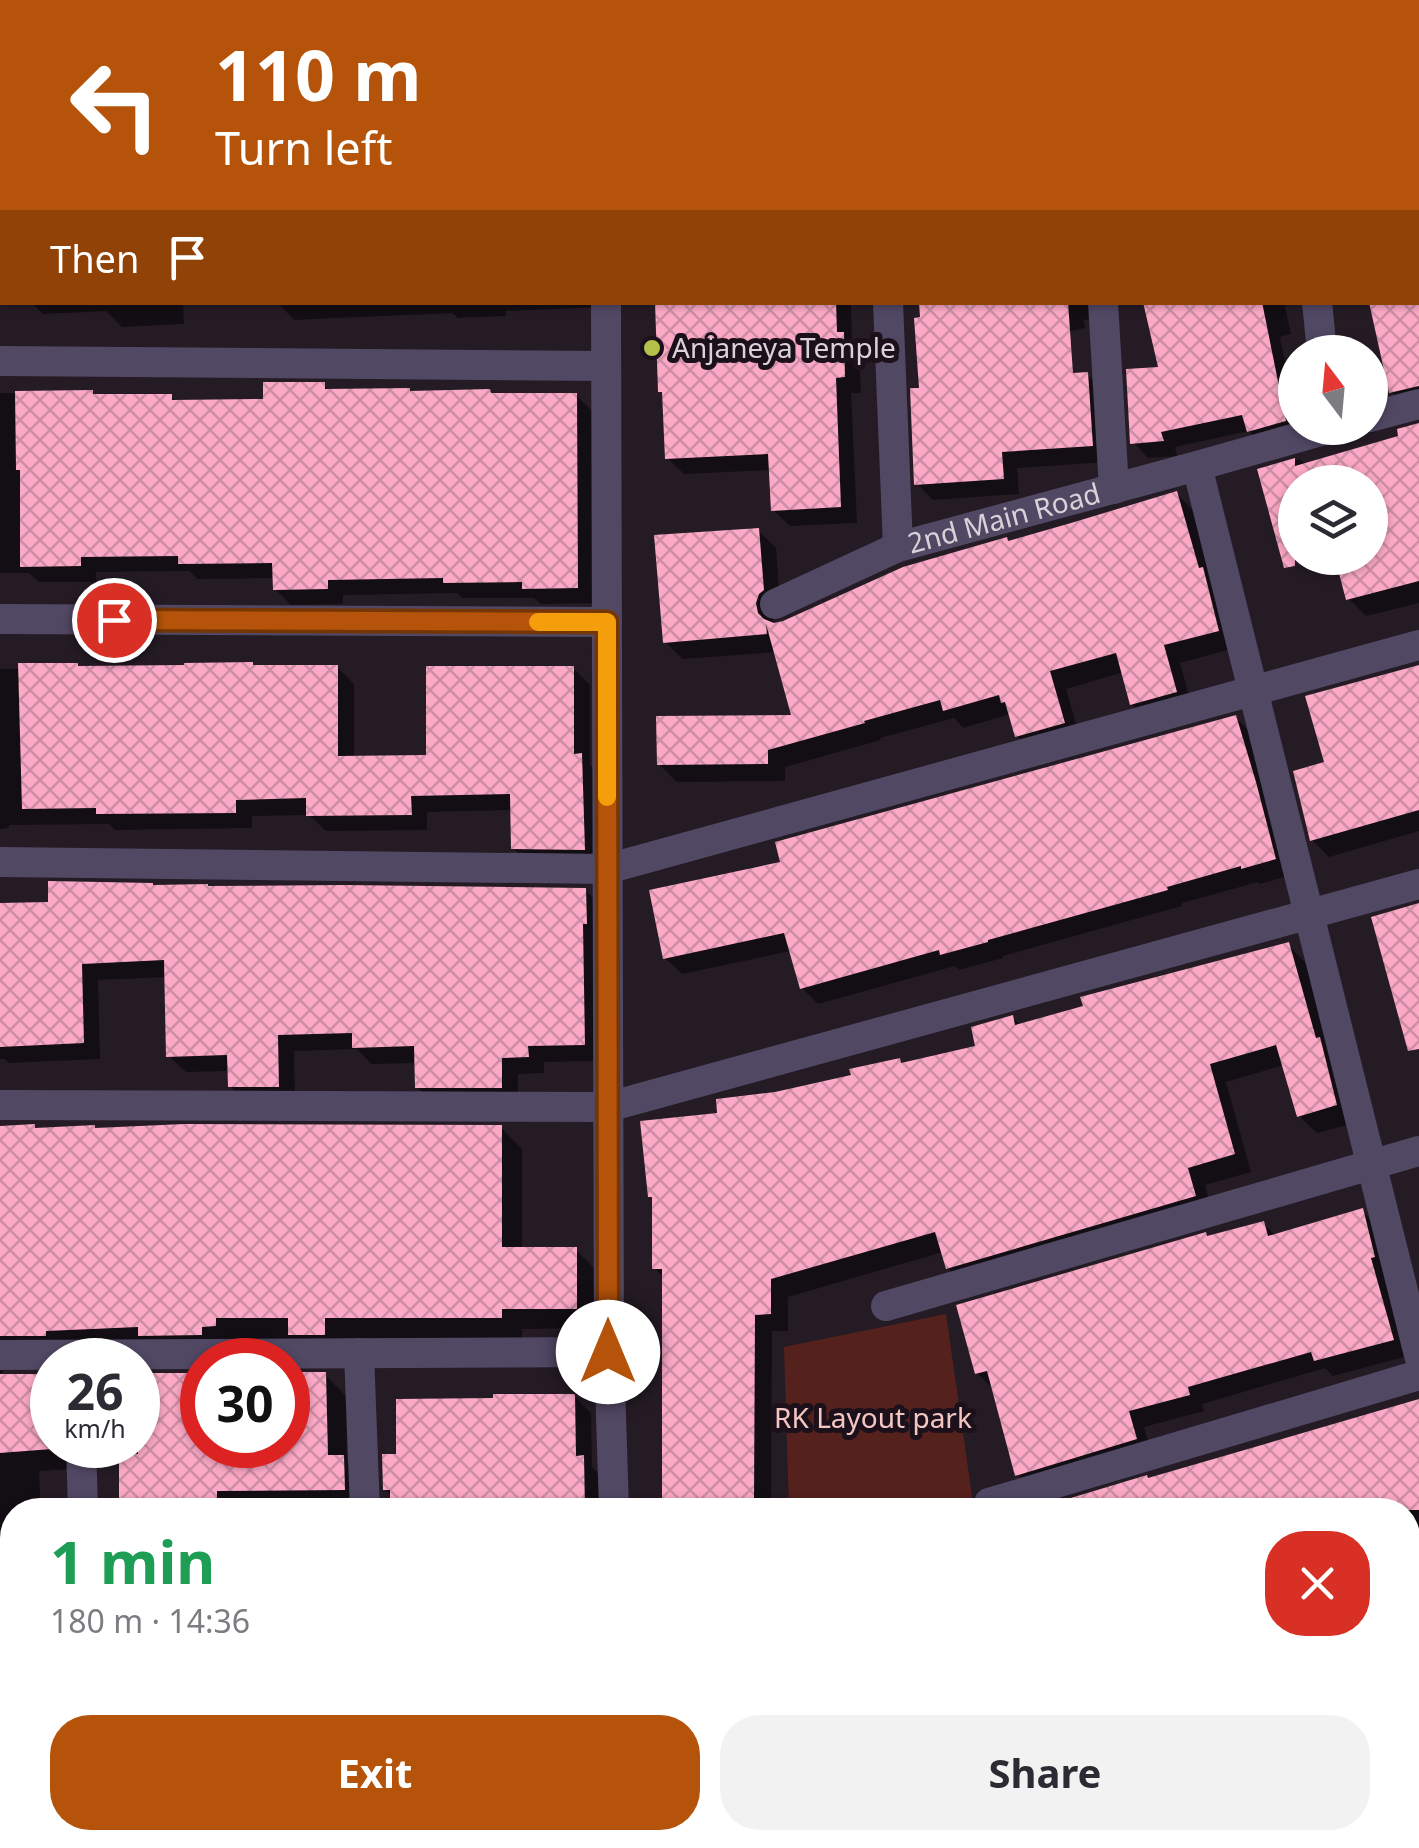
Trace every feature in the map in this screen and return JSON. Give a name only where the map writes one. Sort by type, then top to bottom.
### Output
[{"type":"street","points":[[606,305],[608,1352],[614,1498]]},
{"type":"street","name":"2nd Main Road","points":[[888,305],[898,547],[1278,443]]},
{"type":"street","points":[[1103,305],[1114,489]]},
{"type":"street","points":[[1317,305],[1320,335]]},
{"type":"street","points":[[0,361],[606,366]]},
{"type":"street","points":[[1388,412],[1419,404]]},
{"type":"street","points":[[1198,466],[1419,1355]]},
{"type":"street","points":[[775,604],[898,547]]},
{"type":"street","points":[[0,619],[607,622]]},
{"type":"street","points":[[0,862],[607,869],[1419,645]]},
{"type":"street","points":[[0,1105],[608,1107],[1419,884]]},
{"type":"street","points":[[886,1306],[1419,1152]]},
{"type":"street","points":[[160,1356],[608,1352]]},
{"type":"street","points":[[359,1354],[365,1498]]},
{"type":"street","points":[[0,1355],[30,1356]]},
{"type":"street","points":[[1009,1498],[1419,1375]]},
{"type":"street","points":[[82,1468],[83,1498]]},
{"type":"green space","name":"RK Layout park","points":[[946,1314],[972,1498],[789,1498],[784,1347]]},
{"type":"building","points":[[655,305],[836,305],[837,332],[844,332],[845,377],[836,378],[841,507],[771,511],[768,454],[665,459],[662,392],[658,392]]},
{"type":"building","points":[[919,305],[1068,305],[1073,373],[1088,372],[1093,446],[1002,452],[1004,479],[914,485],[910,388],[919,388],[914,318],[920,317]]},
{"type":"building","points":[[1144,305],[1263,305],[1278,381],[1278,423],[1247,432],[1242,415],[1161,432],[1164,441],[1130,444],[1126,369],[1158,367]]},
{"type":"building","points":[[1370,305],[1419,305],[1419,386],[1389,393],[1388,335],[1376,335]]},
{"type":"building","points":[[263,382],[325,382],[325,389],[577,393],[578,588],[522,589],[522,582],[443,583],[443,578],[328,580],[328,589],[273,590],[272,563],[178,564],[178,556],[81,557],[81,566],[20,567],[15,391],[172,394],[172,400],[263,399]]},
{"type":"building","points":[[1419,423],[1419,581],[1346,600],[1339,575],[1388,575],[1388,465],[1298,465],[1367,445],[1388,445],[1388,439],[1398,436],[1397,429]]},
{"type":"building","points":[[1295,458],[1295,465],[1278,465],[1278,546],[1257,469]]},
{"type":"building","points":[[1177,491],[1199,568],[1203,567],[1219,631],[1164,645],[1177,692],[1130,705],[1116,653],[1050,671],[1065,723],[1015,737],[1005,702],[1001,703],[999,695],[943,711],[940,700],[864,721],[768,750],[768,764],[657,765],[656,716],[791,715],[766,624],[767,634],[663,643],[654,535],[759,528],[764,590],[756,603],[758,613],[774,623],[903,567],[1007,537],[1008,541]]},
{"type":"building","points":[[253,662],[338,665],[338,756],[426,755],[426,666],[574,666],[574,754],[582,753],[585,850],[511,849],[510,794],[411,796],[412,815],[306,816],[306,798],[236,800],[236,813],[96,814],[96,808],[22,809],[18,663],[78,666]]},
{"type":"building","points":[[1419,665],[1419,810],[1310,841],[1293,771],[1324,762],[1305,696]]},
{"type":"building","points":[[1236,715],[1276,859],[1167,887],[1168,890],[988,942],[940,955],[939,950],[800,989],[784,933],[663,959],[649,890],[780,862],[775,842]]},
{"type":"building","points":[[48,881],[586,888],[585,1045],[528,1046],[529,1057],[502,1058],[502,1088],[415,1088],[414,1046],[352,1048],[352,1033],[278,1035],[279,1087],[228,1087],[227,1055],[166,1057],[164,960],[82,964],[84,1043],[0,1047],[0,903],[48,902]]},
{"type":"building","points":[[1419,903],[1419,1049],[1408,1051],[1371,917]]},
{"type":"building","points":[[1289,942],[1337,1105],[1297,1117],[1276,1045],[1210,1064],[1235,1154],[1188,1168],[1196,1196],[946,1269],[935,1232],[771,1279],[771,1314],[755,1315],[754,1498],[662,1498],[662,1269],[652,1269],[652,1197],[648,1197],[640,1121],[717,1113],[716,1099],[775,1092],[851,1075],[849,1069],[900,1058],[901,1063],[975,1046],[971,1027],[1013,1015],[1015,1025],[1083,1006],[1080,997]]},
{"type":"building","points":[[35,1124],[35,1128],[184,1124],[502,1125],[502,1247],[577,1247],[577,1309],[502,1309],[502,1318],[325,1318],[325,1335],[288,1335],[288,1318],[216,1318],[216,1326],[202,1327],[202,1335],[138,1336],[138,1327],[0,1336],[0,1126]]},
{"type":"building","points":[[1363,1208],[1375,1257],[1371,1258],[1394,1340],[1314,1361],[1311,1352],[1188,1387],[1190,1395],[1129,1411],[1137,1439],[1015,1476],[987,1371],[975,1374],[956,1305],[1206,1232],[1207,1236],[1264,1221],[1268,1236]]},
{"type":"building","points":[[310,1372],[326,1372],[328,1455],[344,1455],[345,1490],[217,1491],[217,1498],[119,1498],[119,1468],[160,1468],[160,1373],[180,1373],[180,1468],[310,1468]]},
{"type":"building","points":[[0,1374],[30,1374],[30,1451],[0,1453]]},
{"type":"building","points":[[493,1394],[575,1394],[576,1456],[584,1455],[585,1498],[390,1498],[390,1490],[383,1490],[382,1454],[396,1454],[396,1399],[493,1398]]},
{"type":"building","points":[[1419,1399],[1419,1498],[1071,1498],[1147,1475],[1148,1478]]},
{"type":"slow traffic","points":[[538,622],[607,622],[607,797]]},
{"type":"place","name":"Anjaneya Temple","points":[[652,348]]},
{"type":"route","points":[[114,620],[607,622],[608,1352]]}]
